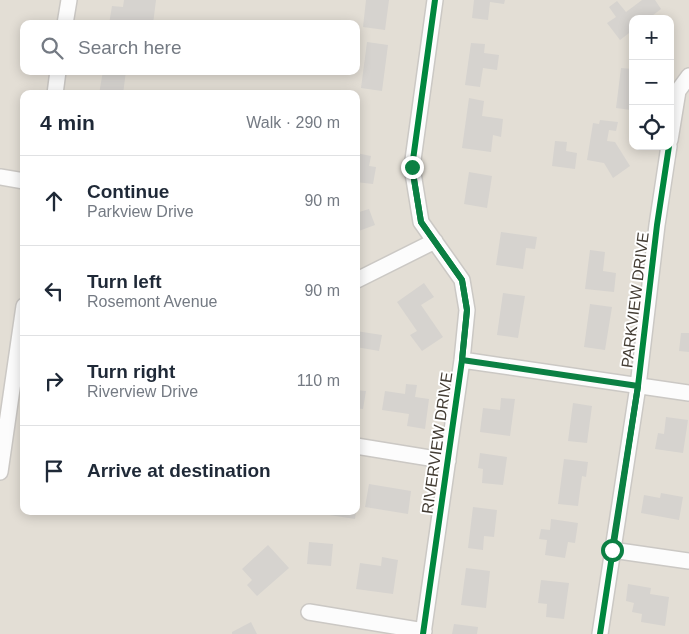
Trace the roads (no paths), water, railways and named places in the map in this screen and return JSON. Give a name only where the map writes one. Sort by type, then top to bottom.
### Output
[{"type":"street","points":[[66,20],[68,0]]},
{"type":"street","name":"RIVERVIEW DRIVE","points":[[423,633],[462,360],[467,310],[462,280],[421,222],[412,167],[435,0]]},
{"type":"street","points":[[56,90],[57,75]]},
{"type":"street","points":[[674,116],[678,91],[689,76]]},
{"type":"street","name":"PARKVIEW DRIVE","points":[[600,634],[638,386],[668,150]]},
{"type":"street","points":[[0,177],[20,180]]},
{"type":"street","points":[[360,278],[435,241]]},
{"type":"street","points":[[0,472],[20,334]]},
{"type":"street","points":[[462,360],[689,393]]},
{"type":"street","points":[[360,447],[448,461]]},
{"type":"street","points":[[612,550],[689,561]]},
{"type":"street","points":[[310,612],[423,633]]}]
